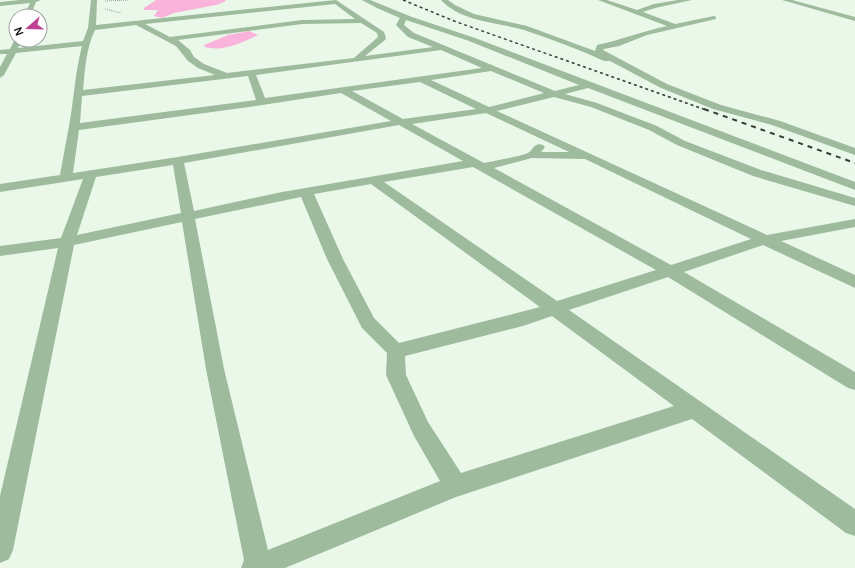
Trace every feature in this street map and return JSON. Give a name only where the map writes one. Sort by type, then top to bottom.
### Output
[{"type":"street","points":[[0,4],[38,0]]},
{"type":"street","points":[[264,0],[271,9]]},
{"type":"street","points":[[92,28],[345,0]]},
{"type":"street","points":[[365,0],[855,186]]},
{"type":"street","points":[[444,0],[465,13],[522,28],[558,40],[625,66]]},
{"type":"street","points":[[601,0],[673,26]]},
{"type":"street","points":[[637,12],[654,6],[689,0]]},
{"type":"street","points":[[785,0],[855,19]]},
{"type":"street","points":[[66,178],[71,136],[74,127],[77,94],[86,43],[92,28],[94,1]]},
{"type":"street","points":[[334,1],[380,32],[382,38],[356,60]]},
{"type":"street","points":[[404,16],[400,25],[411,35],[492,69],[555,94],[589,103],[653,128],[681,143],[757,173],[855,202]]},
{"type":"street","points":[[429,17],[462,31],[476,41]]},
{"type":"street","points":[[714,18],[645,33],[616,44],[600,47],[599,49],[600,52],[664,86],[717,107],[776,123],[855,152]]},
{"type":"street","points":[[170,39],[302,22],[362,20]]},
{"type":"street","points":[[137,23],[180,44],[195,63],[226,76]]},
{"type":"street","points":[[0,52],[86,43]]},
{"type":"street","points":[[0,75],[15,48]]},
{"type":"street","points":[[77,94],[442,48]]},
{"type":"street","points":[[74,127],[492,69]]},
{"type":"street","points":[[251,73],[262,102]]},
{"type":"street","points":[[421,79],[855,282]]},
{"type":"street","points":[[0,188],[178,161],[401,122],[488,110],[589,85]]},
{"type":"street","points":[[343,90],[669,270],[855,382]]},
{"type":"street","points":[[532,155],[547,137]]},
{"type":"street","points":[[0,251],[67,242],[306,192],[421,171],[479,165],[532,155],[587,156]]},
{"type":"street","points":[[178,161],[215,369],[258,567],[456,486],[693,409]]},
{"type":"street","points":[[0,550],[67,242],[90,174]]},
{"type":"street","points":[[373,180],[427,217],[855,524]]},
{"type":"street","points":[[306,192],[335,258],[368,323],[396,352],[396,375],[421,429],[456,486]]},
{"type":"street","points":[[396,352],[523,319],[763,240],[855,223]]},
{"type":"path","points":[[94,1],[128,0]]},
{"type":"shaded area","points":[[156,0],[226,0],[216,5],[174,13],[162,18],[154,16],[158,10],[144,10],[144,8]]},
{"type":"shaded area","points":[[249,31],[258,35],[239,44],[225,48],[205,47],[204,45],[228,35]]},
{"type":"railway","points":[[403,0],[454,21],[706,110]]},
{"type":"railway","points":[[704,109],[855,163]]}]
